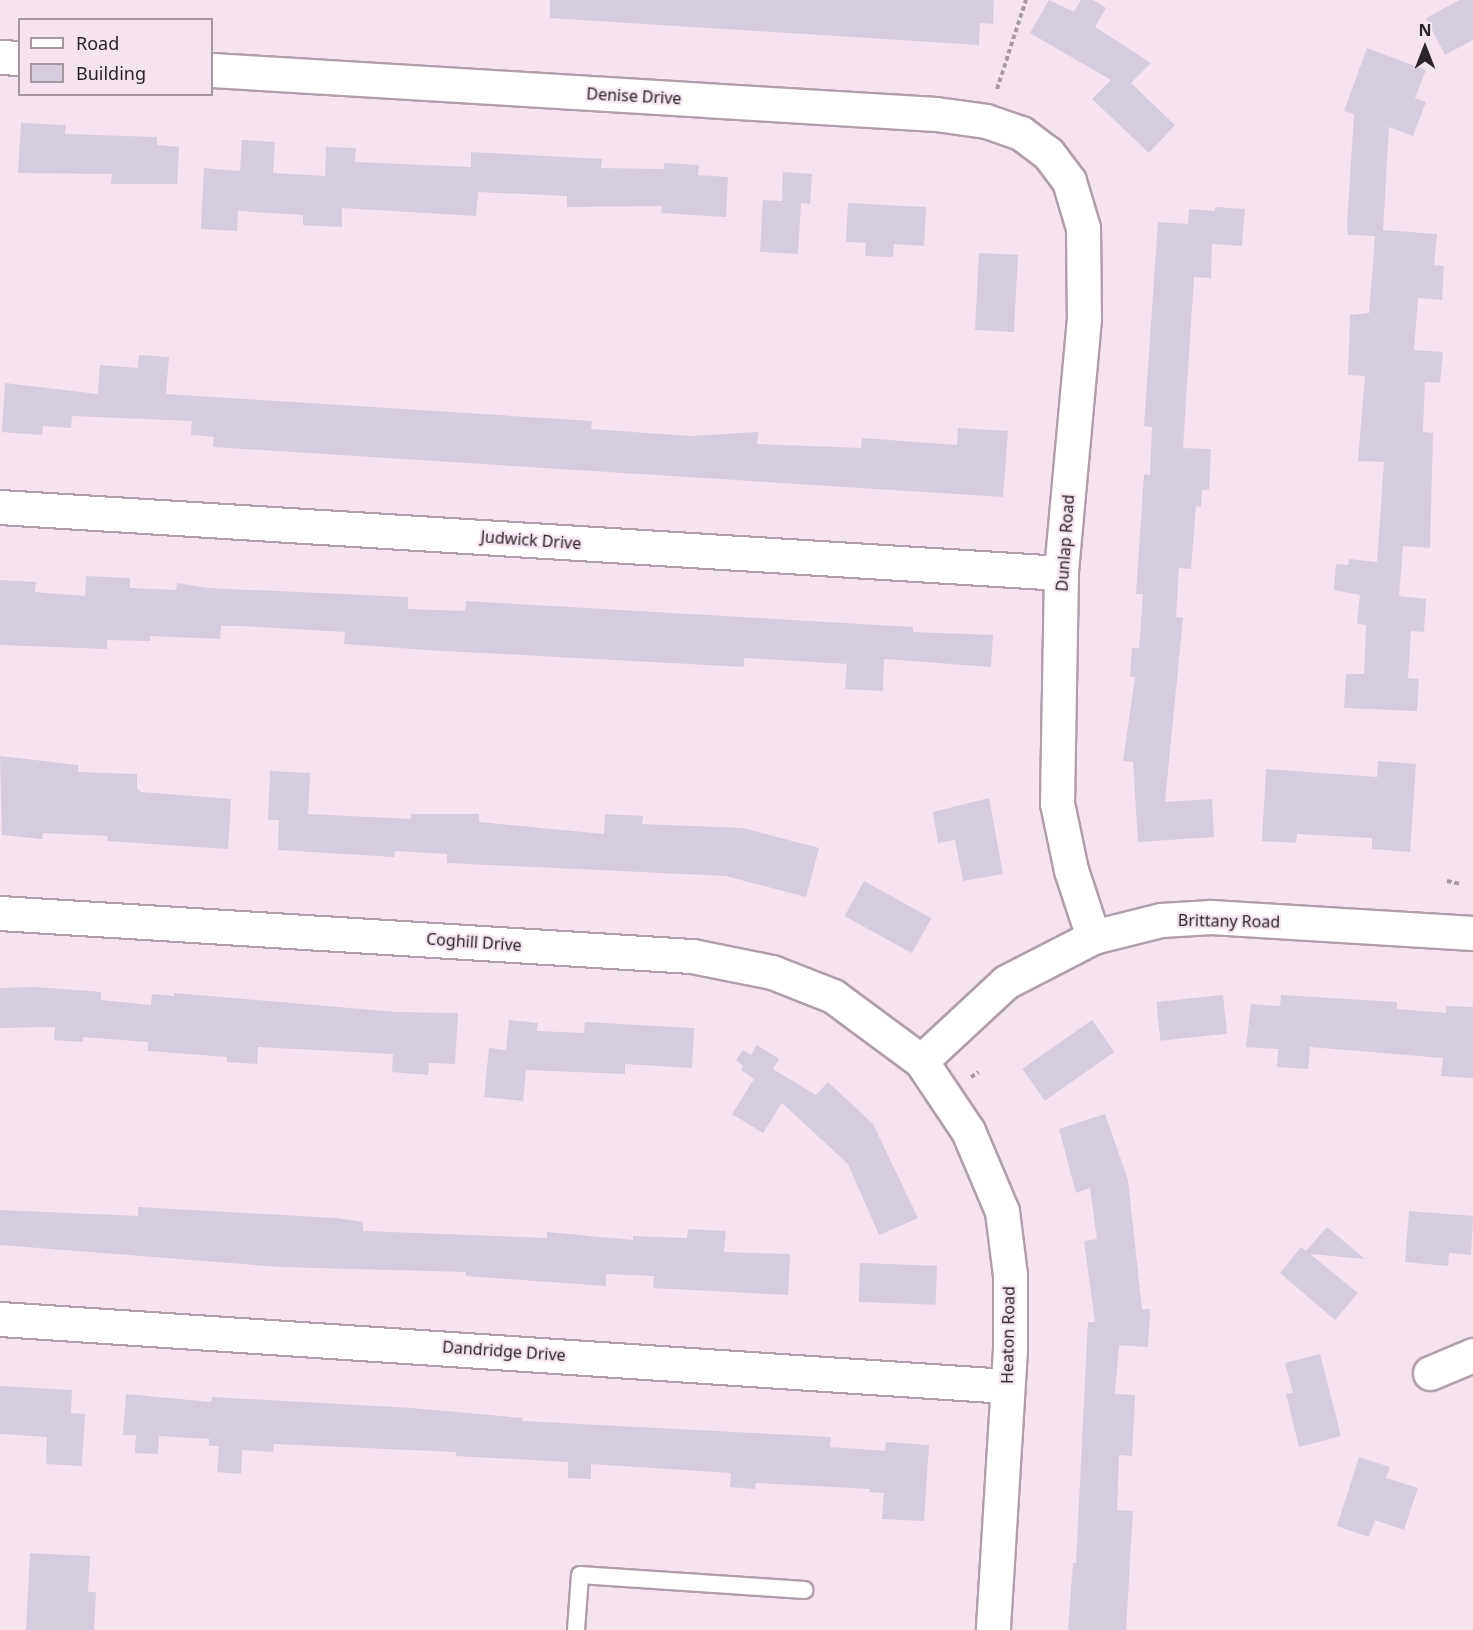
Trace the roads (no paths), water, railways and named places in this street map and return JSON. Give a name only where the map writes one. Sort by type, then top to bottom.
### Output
[{"type":"street","points":[[0,57],[18,58]]},
{"type":"street","name":"Denise Drive","points":[[213,70],[936,114],[986,120],[1022,133],[1048,153]]},
{"type":"street","name":"Dunlap Road","points":[[1048,153],[1069,181],[1083,228],[1084,318],[1061,573],[1057,803],[1071,870],[1093,937]]},
{"type":"street","name":"Judwick Drive","points":[[0,507],[1061,573]]},
{"type":"street","name":"Coghill Drive","points":[[0,913],[692,956],[772,972],[833,996],[921,1061]]},
{"type":"street","name":"Brittany Road","points":[[921,1061],[1006,982],[1093,937],[1161,920],[1211,917],[1473,927]]},
{"type":"street","name":"Heaton Road","points":[[921,1061],[968,1131],[1002,1211],[1010,1275],[1007,1386],[993,1630]]},
{"type":"street","name":"Dandridge Drive","points":[[0,1319],[1007,1386]]},
{"type":"street","points":[[1430,1372],[1473,1356]]},
{"type":"lane","points":[[576,1630],[580,1575],[805,1590]]}]
